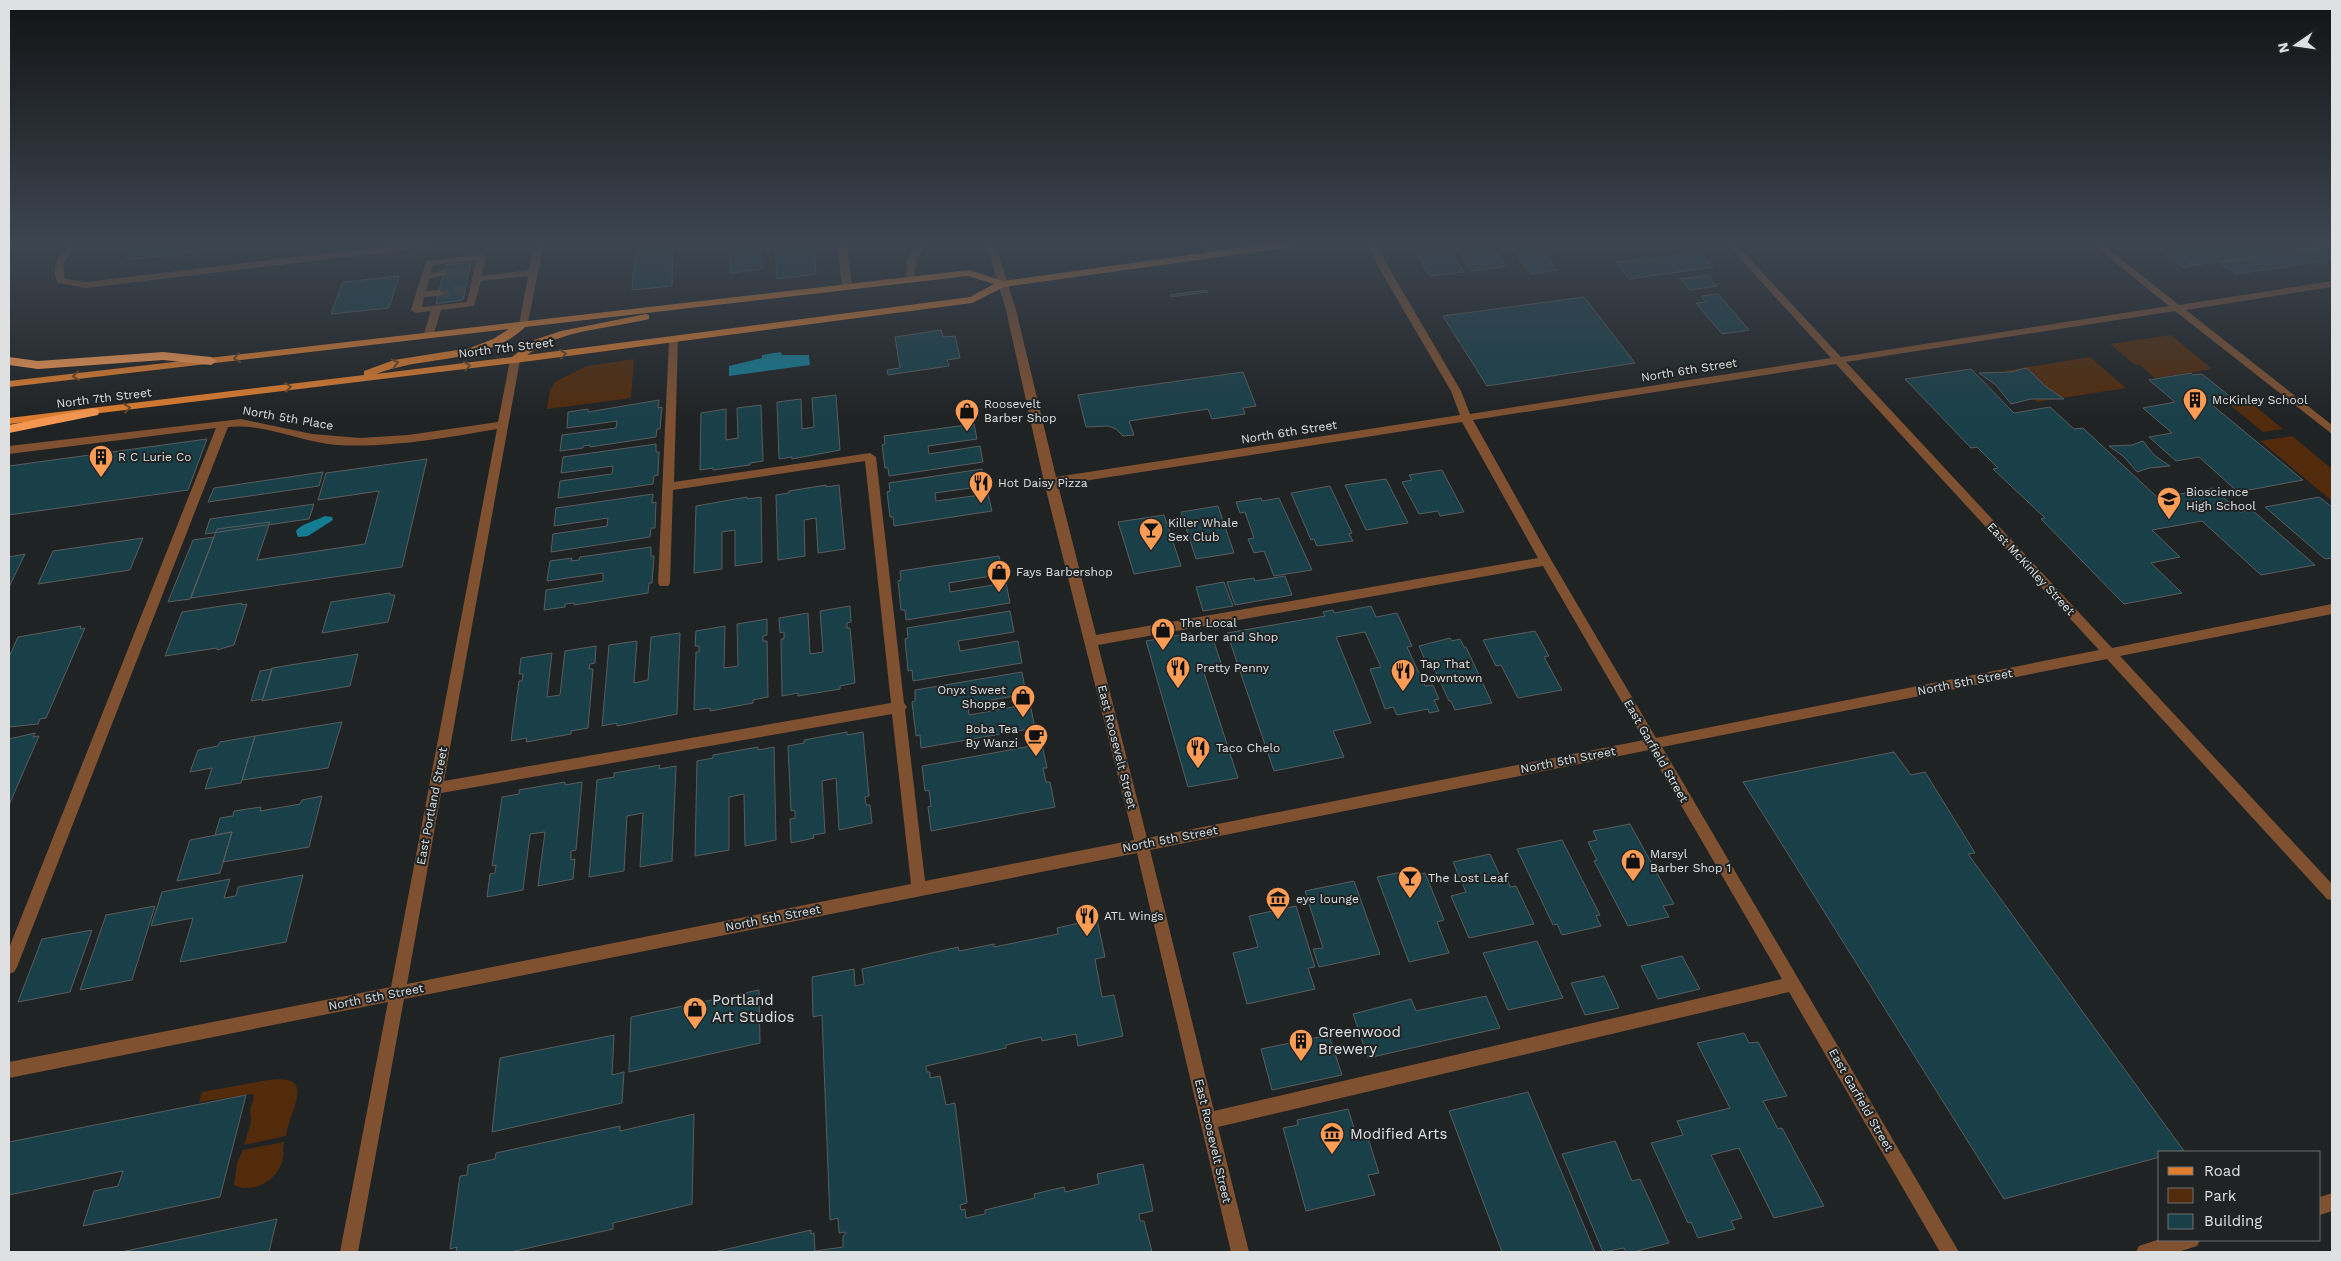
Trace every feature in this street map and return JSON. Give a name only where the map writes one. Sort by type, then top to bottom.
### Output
[{"type":"highway","points":[[9,361],[38,365],[164,356],[211,361]]},
{"type":"highway","points":[[9,429],[93,412]]},
{"type":"main road","name":"North 7th Street","points":[[9,384],[724,302]]},
{"type":"main road","name":"North 7th Street","points":[[9,421],[515,360],[958,302]]},
{"type":"main road","points":[[515,360],[538,342],[564,333],[637,320],[670,308]]},
{"type":"main road","points":[[350,380],[394,363],[472,351],[497,341],[524,325]]},
{"type":"street","points":[[418,302],[416,310],[471,304],[471,302]]},
{"type":"street","points":[[524,325],[528,302]]},
{"type":"street","name":"East Roosevelt Street","points":[[1008,302],[1050,482],[1142,845],[1240,1252]]},
{"type":"street","name":"East Garfield Street","points":[[1404,302],[1456,391],[1471,430],[1546,561],[1950,1252]]},
{"type":"street","name":"East McKinley Street","points":[[1784,302],[2332,894]]},
{"type":"street","points":[[2169,302],[2332,430]]},
{"type":"street","name":"North 6th Street","points":[[1050,482],[2217,302]]},
{"type":"street","points":[[428,336],[437,308]]},
{"type":"street","points":[[664,583],[674,340]]},
{"type":"street","name":"East Portland Street","points":[[349,1252],[515,360]]},
{"type":"street","points":[[9,967],[224,423]]},
{"type":"street","name":"North 5th Place","points":[[9,450],[224,423],[257,424],[311,438],[351,442],[399,441],[503,425]]},
{"type":"street","points":[[668,487],[870,458],[900,707],[919,889]]},
{"type":"street","points":[[1090,641],[1546,561]]},
{"type":"street","name":"North 5th Street","points":[[9,1070],[2332,609]]},
{"type":"street","points":[[435,788],[900,707]]},
{"type":"street","points":[[1208,1121],[1792,984]]},
{"type":"street","points":[[2145,1252],[2187,1241]]},
{"type":"green space","points":[[2171,335],[2212,369],[2155,378],[2140,365],[2135,365],[2110,344]]},
{"type":"green space","points":[[2090,357],[2126,388],[2037,402],[2004,371]]},
{"type":"green space","points":[[634,359],[631,398],[547,409],[550,390],[555,382],[587,366]]},
{"type":"green space","points":[[2250,402],[2283,429],[2263,432],[2230,405]]},
{"type":"green space","points":[[2292,436],[2332,469],[2332,501],[2260,441]]},
{"type":"green space","points":[[284,1079],[293,1082],[297,1088],[295,1105],[286,1136],[244,1145],[251,1122],[250,1109],[254,1098],[253,1094],[199,1102],[202,1092],[268,1080]]},
{"type":"green space","points":[[284,1142],[282,1162],[273,1177],[254,1187],[248,1188],[234,1185],[237,1163],[243,1150]]},
{"type":"water","points":[[781,352],[782,355],[809,355],[810,365],[729,376],[729,366],[762,358],[762,355]]},
{"type":"water","points":[[325,516],[332,517],[333,520],[308,536],[298,537],[296,531],[299,528]]},
{"type":"building","points":[[336,302],[391,302],[389,308],[331,314]]},
{"type":"building","points":[[1548,302],[1588,302],[1635,363],[1487,386],[1443,316]]},
{"type":"building","points":[[1725,302],[1749,330],[1722,334],[1696,303]]},
{"type":"building","points":[[941,330],[943,337],[955,336],[960,358],[947,360],[949,366],[888,375],[887,370],[900,368],[895,337]]},
{"type":"building","points":[[2027,368],[2045,386],[2064,399],[2031,399],[2011,404],[1996,385],[1979,373],[2010,372]]},
{"type":"building","points":[[1971,369],[2014,413],[2050,407],[2074,429],[2083,428],[2158,498],[2213,488],[2240,512],[2252,510],[2315,565],[2261,575],[2202,521],[2152,530],[2180,557],[2151,563],[2182,593],[2124,604],[2041,519],[2045,518],[1993,469],[1998,468],[1977,447],[1971,448],[1905,379]]},
{"type":"building","points":[[1243,372],[1256,406],[1243,408],[1245,414],[1212,419],[1208,409],[1129,421],[1134,435],[1123,436],[1116,429],[1108,426],[1086,427],[1078,395]]},
{"type":"building","name":"McKinley School","points":[[2191,373],[2193,375],[2202,374],[2232,398],[2221,399],[2224,402],[2211,404],[2303,480],[2238,492],[2199,457],[2176,461],[2149,437],[2172,433],[2143,408],[2175,402],[2149,380]]},
{"type":"building","points":[[836,395],[840,450],[792,459],[792,457],[779,459],[777,402],[801,399],[802,429],[814,427],[812,398]]},
{"type":"building","points":[[659,400],[658,408],[662,407],[660,429],[657,429],[656,437],[590,447],[590,445],[583,446],[583,448],[560,451],[562,435],[616,428],[617,421],[567,428],[568,412],[588,409],[588,412]]},
{"type":"building","points":[[761,405],[763,461],[750,463],[750,465],[700,470],[701,413],[726,409],[726,440],[738,438],[737,408]]},
{"type":"building","points":[[974,424],[977,439],[928,446],[929,454],[980,446],[983,462],[889,476],[888,468],[885,468],[882,445],[885,444],[884,436]]},
{"type":"building","name":"R C Lurie Co","points":[[207,439],[188,490],[9,515],[9,466]]},
{"type":"building","points":[[2143,441],[2154,455],[2170,466],[2149,468],[2137,472],[2124,457],[2109,446],[2132,445]]},
{"type":"building","points":[[656,444],[656,452],[659,452],[658,475],[654,476],[653,484],[558,498],[560,481],[612,474],[613,466],[561,473],[563,457]]},
{"type":"building","points":[[427,459],[402,567],[191,598],[217,529],[270,522],[257,560],[365,544],[379,491],[318,500],[326,473]]},
{"type":"building","points":[[982,469],[985,486],[935,493],[936,501],[988,494],[992,511],[894,526],[893,517],[890,517],[887,492],[890,491],[889,483]]},
{"type":"building","points":[[1442,470],[1464,512],[1440,516],[1438,511],[1419,514],[1402,482],[1412,480],[1409,475]]},
{"type":"building","points":[[323,472],[319,486],[208,502],[214,488]]},
{"type":"building","points":[[1386,479],[1408,523],[1366,530],[1345,485]]},
{"type":"building","points":[[826,485],[826,487],[839,485],[845,549],[818,553],[816,518],[804,520],[805,556],[778,560],[776,495]]},
{"type":"building","points":[[1330,486],[1352,533],[1349,534],[1353,541],[1317,546],[1314,539],[1311,540],[1291,493]]},
{"type":"building","points":[[653,494],[652,503],[656,502],[655,528],[651,528],[650,537],[551,552],[553,534],[607,526],[608,518],[554,526],[556,508]]},
{"type":"building","points":[[747,497],[747,499],[761,497],[762,562],[735,566],[735,530],[722,532],[722,569],[694,573],[696,506]]},
{"type":"building","points":[[2319,497],[2332,507],[2332,558],[2325,559],[2265,507]]},
{"type":"building","points":[[1261,498],[1262,501],[1279,498],[1312,570],[1274,576],[1264,551],[1254,553],[1248,539],[1254,538],[1245,512],[1240,513],[1236,502]]},
{"type":"building","points":[[314,504],[309,519],[205,534],[210,519]]},
{"type":"building","points":[[1218,506],[1234,553],[1196,559],[1181,512]]},
{"type":"building","name":"Killer Whale Sex Club","points":[[1164,515],[1181,566],[1134,574],[1118,522]]},
{"type":"building","points":[[214,537],[190,599],[168,602],[193,540]]},
{"type":"building","points":[[143,538],[130,570],[38,584],[53,551]]},
{"type":"building","points":[[651,547],[651,556],[654,556],[652,583],[649,583],[648,593],[574,605],[574,603],[565,604],[565,607],[544,610],[546,590],[603,581],[603,573],[547,581],[550,561],[572,558],[571,561],[579,560],[580,557]]},
{"type":"building","points":[[25,554],[9,587],[9,557]]},
{"type":"building","points":[[999,556],[1003,574],[949,583],[950,592],[1006,583],[1010,603],[906,620],[905,610],[901,610],[898,581],[901,580],[900,571]]},
{"type":"building","points":[[1285,576],[1292,595],[1235,605],[1227,582],[1254,578],[1255,581]]},
{"type":"building","points":[[1224,582],[1233,606],[1203,611],[1196,587]]},
{"type":"building","points":[[390,593],[390,595],[395,595],[388,622],[322,633],[331,602]]},
{"type":"building","points":[[242,603],[241,605],[247,604],[234,645],[217,650],[217,648],[165,656],[182,612]]},
{"type":"building","points":[[850,606],[851,622],[847,623],[847,628],[850,628],[855,683],[840,686],[840,689],[798,696],[798,693],[782,696],[781,639],[784,639],[784,632],[780,633],[779,618],[808,613],[810,654],[823,652],[820,611]]},
{"type":"building","points":[[1371,606],[1376,617],[1397,613],[1412,646],[1407,647],[1425,686],[1433,685],[1439,699],[1434,700],[1439,711],[1429,713],[1428,709],[1397,715],[1393,707],[1385,709],[1370,669],[1381,667],[1365,632],[1336,637],[1371,723],[1333,731],[1344,757],[1274,771],[1227,633],[1325,616],[1323,612],[1333,610],[1334,613]]},
{"type":"building","points":[[1010,611],[1014,632],[958,641],[960,651],[1018,641],[1022,663],[913,681],[912,670],[908,671],[905,639],[908,638],[907,628]]},
{"type":"building","points":[[767,619],[767,635],[763,636],[763,641],[767,641],[768,697],[753,700],[753,703],[710,711],[710,708],[694,710],[696,652],[699,652],[699,646],[695,646],[696,631],[725,626],[724,668],[738,666],[737,624]]},
{"type":"building","points":[[81,626],[80,629],[85,628],[46,718],[40,719],[38,724],[9,727],[9,657],[18,637]]},
{"type":"building","points":[[1535,631],[1549,656],[1544,657],[1562,690],[1518,698],[1501,665],[1496,666],[1483,640]]},
{"type":"building","points":[[680,633],[677,714],[617,726],[617,723],[602,726],[609,645],[637,641],[634,683],[648,680],[651,637]]},
{"type":"building","points":[[1191,633],[1193,639],[1212,636],[1222,666],[1203,670],[1238,778],[1188,787],[1146,641]]},
{"type":"building","points":[[1450,638],[1452,641],[1460,639],[1464,647],[1466,647],[1492,703],[1455,710],[1451,701],[1449,701],[1433,666],[1428,667],[1419,646]]},
{"type":"building","points":[[596,646],[595,663],[590,664],[589,669],[593,669],[588,728],[571,731],[571,734],[526,742],[527,738],[511,741],[519,681],[522,681],[523,674],[519,674],[521,658],[552,653],[547,697],[560,695],[565,651]]},
{"type":"building","points":[[358,654],[350,686],[262,701],[272,668]]},
{"type":"building","points":[[272,669],[263,699],[251,701],[260,671]]},
{"type":"building","points":[[1022,672],[1026,694],[968,704],[969,715],[1030,704],[1035,728],[921,748],[920,735],[916,736],[912,702],[915,701],[915,690]]},
{"type":"building","points":[[342,722],[328,768],[242,780],[255,736]]},
{"type":"building","points":[[847,732],[847,735],[863,732],[869,796],[865,797],[866,805],[870,805],[872,823],[839,830],[836,778],[822,781],[825,833],[813,835],[814,838],[791,843],[790,819],[795,818],[795,810],[791,811],[788,746],[804,743],[804,740]]},
{"type":"building","points":[[35,733],[33,737],[39,736],[9,805],[9,739]]},
{"type":"building","points":[[255,736],[241,783],[205,789],[212,768],[190,772],[198,750],[218,746],[220,742]]},
{"type":"building","points":[[1042,744],[1047,768],[1043,768],[1046,782],[1050,782],[1055,807],[931,831],[928,807],[931,806],[929,790],[925,791],[922,766]]},
{"type":"building","points":[[758,747],[758,750],[774,747],[776,840],[745,846],[744,794],[729,797],[729,850],[695,856],[697,761],[713,758],[713,755]]},
{"type":"building","points":[[1894,752],[1911,775],[1925,772],[1975,853],[1968,854],[2184,1151],[2158,1151],[2158,1158],[2004,1199],[1743,782]]},
{"type":"building","points":[[660,765],[659,769],[676,766],[672,861],[640,867],[643,813],[627,816],[624,871],[589,877],[597,780],[614,777],[614,773]]},
{"type":"building","points":[[565,782],[565,785],[582,782],[576,850],[571,851],[571,860],[575,859],[573,879],[538,886],[545,832],[530,834],[523,890],[487,897],[490,874],[495,873],[496,865],[492,866],[502,797],[519,794],[519,790]]},
{"type":"building","points":[[322,796],[309,847],[223,862],[232,832],[215,835],[220,818],[233,816],[234,811],[261,807],[260,811],[300,804],[302,800]]},
{"type":"building","name":"Marsyl Barber Shop 1","points":[[1630,824],[1674,904],[1663,906],[1669,917],[1628,926],[1594,861],[1597,860],[1588,842],[1597,840],[1593,831]]},
{"type":"building","points":[[232,832],[220,873],[177,881],[190,840]]},
{"type":"building","points":[[1562,840],[1600,915],[1596,916],[1601,926],[1562,935],[1557,924],[1553,925],[1517,849]]},
{"type":"building","points":[[1490,854],[1503,882],[1508,881],[1510,887],[1516,886],[1534,924],[1469,938],[1451,896],[1466,892],[1453,862]]},
{"type":"building","name":"The Lost Leaf","points":[[1412,870],[1414,875],[1425,873],[1444,920],[1437,922],[1449,953],[1409,962],[1377,877]]},
{"type":"building","points":[[303,875],[286,942],[180,962],[193,918],[151,926],[162,892],[230,879],[224,898],[236,896],[238,887]]},
{"type":"building","points":[[1354,881],[1380,954],[1319,967],[1313,949],[1323,948],[1305,891]]},
{"type":"building","points":[[155,906],[132,980],[80,990],[106,915]]},
{"type":"building","points":[[1296,906],[1315,967],[1308,968],[1315,989],[1247,1004],[1233,953],[1258,947],[1249,916]]},
{"type":"building","points":[[1097,919],[1105,957],[1095,959],[1102,997],[1114,995],[1123,1036],[1078,1046],[1076,1034],[1042,1041],[1041,1037],[1006,1045],[1006,1048],[926,1066],[927,1072],[930,1072],[930,1078],[940,1076],[946,1105],[955,1103],[967,1203],[960,1205],[961,1210],[965,1209],[966,1218],[985,1214],[985,1210],[1035,1198],[1034,1194],[1064,1187],[1065,1192],[1099,1184],[1097,1174],[1143,1164],[1153,1211],[1139,1214],[1140,1221],[1144,1221],[1152,1252],[714,1252],[811,1230],[811,1234],[814,1233],[815,1251],[843,1247],[845,1232],[839,1233],[838,1218],[830,1220],[822,1015],[813,1017],[812,977],[854,969],[855,986],[864,984],[862,969],[958,947],[959,951],[994,944],[994,947],[1058,934],[1057,928]]},
{"type":"building","points":[[92,930],[70,992],[18,1002],[42,939]]},
{"type":"building","points":[[1537,941],[1563,998],[1508,1010],[1483,953]]},
{"type":"building","points":[[1682,956],[1700,989],[1658,999],[1641,966]]},
{"type":"building","points":[[1604,976],[1619,1008],[1585,1015],[1571,983]]},
{"type":"building","name":"Portland Art Studios","points":[[759,990],[760,1043],[629,1072],[631,1017]]},
{"type":"building","points":[[1486,996],[1500,1028],[1368,1058],[1353,1014],[1411,999],[1416,1011]]},
{"type":"building","points":[[1744,1033],[1749,1043],[1758,1042],[1787,1096],[1763,1101],[1778,1129],[1782,1128],[1824,1206],[1774,1218],[1739,1148],[1711,1155],[1742,1218],[1731,1221],[1735,1229],[1698,1238],[1691,1222],[1688,1223],[1651,1143],[1683,1135],[1677,1121],[1730,1108],[1697,1043]]},
{"type":"building","points":[[614,1035],[612,1075],[624,1072],[622,1103],[492,1132],[500,1058]]},
{"type":"building","name":"Greenwood Brewery","points":[[1329,1035],[1342,1075],[1272,1090],[1261,1049]]},
{"type":"building","points":[[1528,1092],[1595,1252],[1502,1252],[1449,1111]]},
{"type":"building","points":[[246,1095],[220,1197],[83,1226],[94,1191],[118,1186],[123,1171],[9,1195],[9,1142]]},
{"type":"building","name":"Modified Arts","points":[[1348,1109],[1357,1137],[1367,1135],[1379,1173],[1368,1175],[1375,1195],[1306,1211],[1283,1128],[1298,1125],[1297,1120]]},
{"type":"building","points":[[694,1114],[692,1204],[613,1223],[613,1229],[511,1252],[456,1252],[457,1247],[450,1249],[460,1176],[467,1175],[468,1165],[495,1159],[496,1153],[620,1126],[620,1131]]},
{"type":"building","points":[[1615,1141],[1632,1181],[1640,1179],[1669,1243],[1633,1252],[1626,1252],[1624,1248],[1603,1252],[1562,1154]]},
{"type":"building","points":[[277,1219],[269,1252],[121,1252]]},
{"type":"place","name":"McKinley School","points":[[2195,421]]},
{"type":"place","name":"Roosevelt Barber Shop","points":[[967,432]]},
{"type":"place","name":"R C Lurie Co","points":[[101,478]]},
{"type":"place","name":"Hot Daisy Pizza","points":[[981,504]]},
{"type":"place","name":"Bioscience High School","points":[[2169,520]]},
{"type":"place","name":"Killer Whale Sex Club","points":[[1151,551]]},
{"type":"place","name":"Fays Barbershop","points":[[999,593]]},
{"type":"place","name":"The Local Barber and Shop","points":[[1163,651]]},
{"type":"place","name":"Pretty Penny","points":[[1178,689]]},
{"type":"place","name":"Tap That Downtown","points":[[1403,692]]},
{"type":"place","name":"Onyx Sweet Shoppe","points":[[1023,718]]},
{"type":"place","name":"Boba Tea By Wanzi","points":[[1036,757]]},
{"type":"place","name":"Taco Chelo","points":[[1198,769]]},
{"type":"place","name":"Marsyl Barber Shop 1","points":[[1633,882]]},
{"type":"place","name":"The Lost Leaf","points":[[1410,899]]},
{"type":"place","name":"eye lounge","points":[[1278,920]]},
{"type":"place","name":"ATL Wings","points":[[1087,937]]},
{"type":"place","name":"Portland Art Studios","points":[[695,1030]]},
{"type":"place","name":"Greenwood Brewery","points":[[1301,1062]]},
{"type":"place","name":"Modified Arts","points":[[1332,1155]]}]
